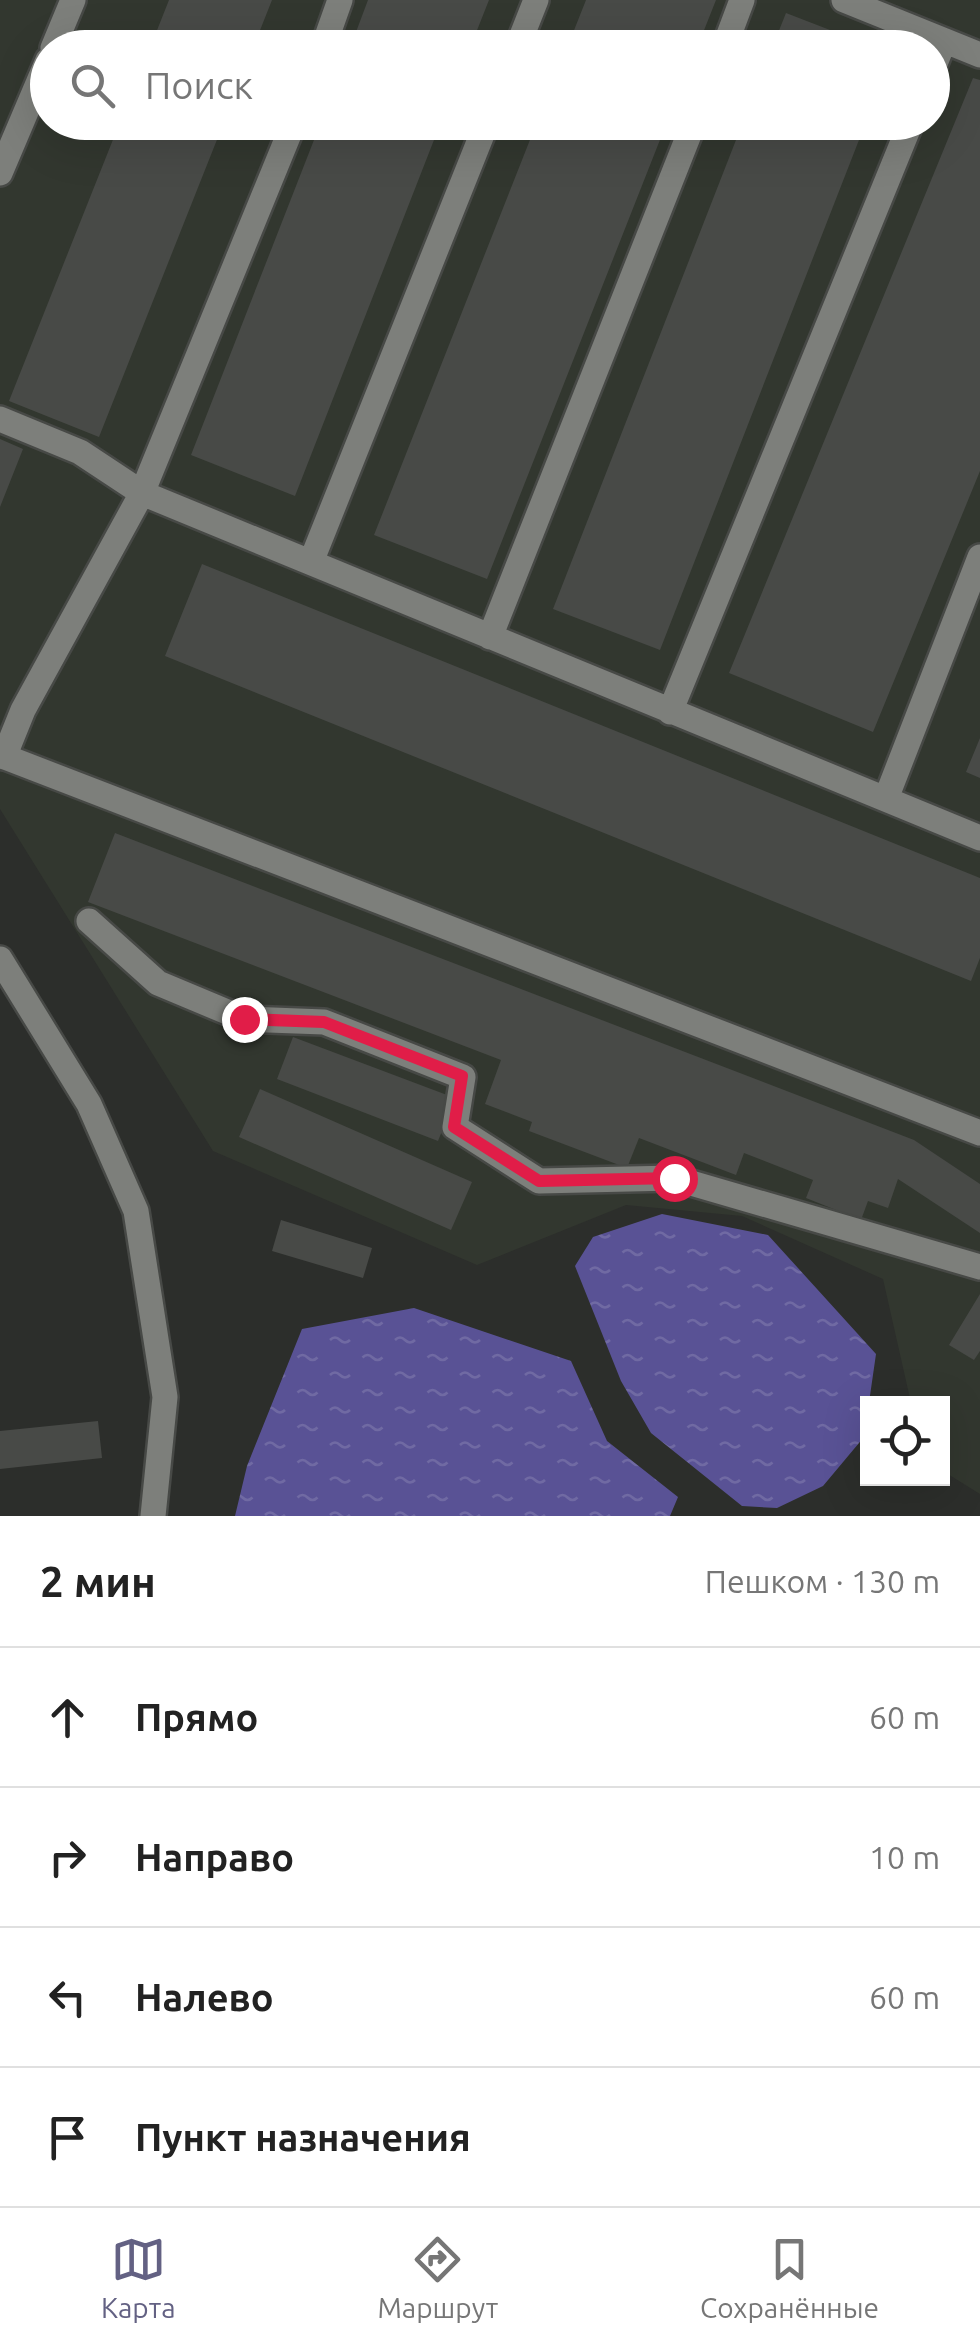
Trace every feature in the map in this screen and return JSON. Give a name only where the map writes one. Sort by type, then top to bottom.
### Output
[{"type":"street","points":[[60,30],[73,0]]},
{"type":"street","points":[[329,30],[340,0]]},
{"type":"street","points":[[524,30],[536,0]]},
{"type":"street","points":[[731,30],[742,0]]},
{"type":"street","points":[[844,0],[917,30]]},
{"type":"street","points":[[950,43],[980,55]]},
{"type":"street","points":[[0,173],[30,102]]},
{"type":"street","points":[[287,140],[142,493],[23,710],[2,756],[980,1133]]},
{"type":"street","points":[[311,562],[480,140]]},
{"type":"street","points":[[490,637],[687,140]]},
{"type":"street","points":[[670,712],[904,140]]},
{"type":"street","points":[[0,420],[80,452],[142,493],[670,712],[887,796],[980,838]]},
{"type":"street","points":[[887,796],[980,557]]},
{"type":"street","points":[[88,921],[158,983],[244,1019],[324,1022],[462,1076],[454,1127],[539,1181],[674,1178],[980,1267]]},
{"type":"street","points":[[0,960],[89,1104],[136,1211],[165,1397],[154,1516]]},
{"type":"shaded area","points":[[0,0],[980,0],[980,1494],[950,1475],[950,1396],[909,1396],[883,1279],[742,1216],[626,1205],[477,1265],[213,1151],[0,809]]},
{"type":"water","points":[[662,1214],[768,1235],[876,1354],[870,1396],[860,1396],[860,1442],[823,1486],[777,1508],[742,1506],[651,1433],[621,1381],[575,1266],[593,1237]]},
{"type":"water","points":[[414,1308],[571,1361],[607,1441],[678,1497],[670,1516],[235,1516],[247,1466],[302,1329]]},
{"type":"building","points":[[169,0],[272,0],[260,30],[157,30]]},
{"type":"building","points":[[368,0],[489,0],[477,30],[357,30]]},
{"type":"building","points":[[586,0],[716,0],[704,30],[574,30]]},
{"type":"building","points":[[786,13],[830,30],[779,30]]},
{"type":"building","points":[[973,78],[980,80],[980,471],[873,732],[729,673]]},
{"type":"building","points":[[113,140],[217,140],[99,437],[9,401]]},
{"type":"building","points":[[314,140],[434,140],[295,496],[191,455]]},
{"type":"building","points":[[530,140],[660,140],[487,579],[374,535]]},
{"type":"building","points":[[736,140],[859,140],[660,650],[553,609]]},
{"type":"building","points":[[0,439],[23,449],[0,507]]},
{"type":"building","points":[[202,564],[980,878],[980,958],[971,981],[165,656]]},
{"type":"building","points":[[980,738],[980,778],[966,772]]},
{"type":"building","points":[[115,833],[914,1140],[980,1184],[980,1233],[898,1179],[888,1208],[868,1201],[861,1220],[806,1198],[813,1180],[744,1153],[736,1175],[639,1138],[627,1168],[529,1131],[532,1122],[485,1104],[501,1060],[88,902]]},
{"type":"building","points":[[293,1037],[455,1098],[438,1141],[277,1079]]},
{"type":"building","points":[[260,1089],[472,1182],[451,1230],[239,1137]]},
{"type":"building","points":[[281,1220],[372,1248],[363,1278],[272,1251]]},
{"type":"building","points":[[980,1294],[980,1351],[974,1360],[949,1345]]},
{"type":"building","points":[[98,1421],[102,1458],[0,1469],[0,1431]]},
{"type":"route","points":[[244,1019],[324,1022],[462,1076],[454,1127],[539,1181],[674,1178]]}]
